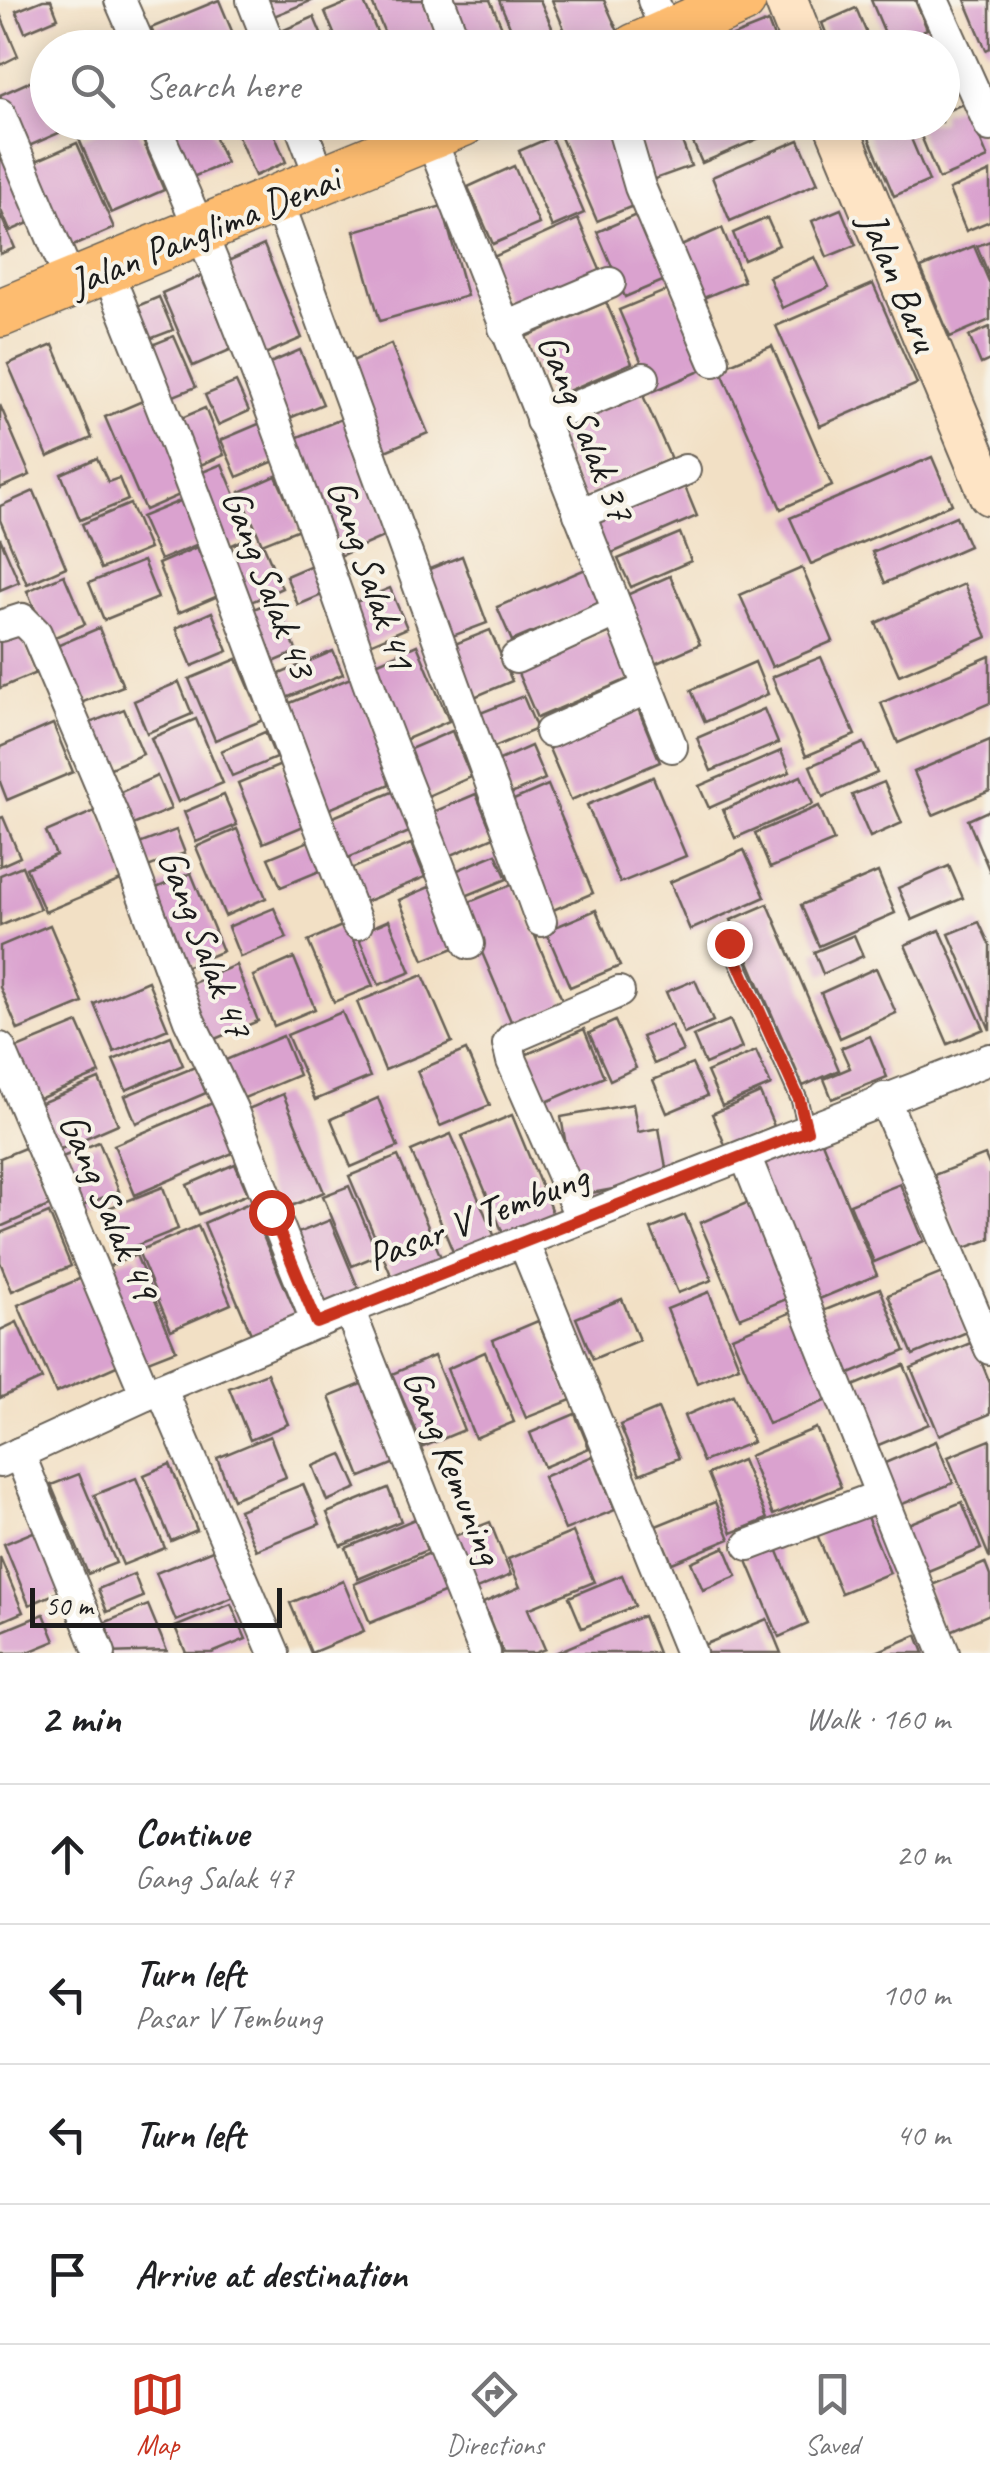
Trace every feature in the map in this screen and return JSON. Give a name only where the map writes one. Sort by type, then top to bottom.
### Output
[{"type":"main road","points":[[652,27],[742,0]]},
{"type":"main road","points":[[786,0],[798,30]]},
{"type":"main road","name":"Jalan Panglima Denai","points":[[0,312],[422,140]]},
{"type":"main road","name":"Jalan Baru","points":[[842,140],[990,494]]},
{"type":"street","points":[[120,0],[133,30]]},
{"type":"street","points":[[252,0],[263,30]]},
{"type":"street","points":[[439,0],[450,30]]},
{"type":"street","points":[[934,0],[947,30]]},
{"type":"street","points":[[960,58],[990,126]]},
{"type":"street","name":"Gang Salak 43","points":[[0,114],[90,278],[234,593],[284,738],[357,924]]},
{"type":"street","name":"Gang Salak 41","points":[[161,140],[276,424],[338,589],[362,668],[469,944]]},
{"type":"street","points":[[306,140],[322,181]]},
{"type":"street","name":"Gang Salak 37","points":[[450,140],[504,328],[672,747]]},
{"type":"street","points":[[626,140],[640,187],[714,361]]},
{"type":"street","points":[[277,198],[541,921]]},
{"type":"street","points":[[504,328],[610,283]]},
{"type":"street","points":[[541,421],[644,378]]},
{"type":"street","points":[[579,514],[686,470]]},
{"type":"street","points":[[516,658],[618,611]]},
{"type":"street","name":"Gang Salak 47","points":[[0,626],[22,619],[36,634],[114,816],[189,1020],[232,1110],[317,1323]]},
{"type":"street","points":[[550,732],[648,688]]},
{"type":"street","points":[[582,1218],[508,1044],[512,1038],[619,992]]},
{"type":"street","name":"Gang Salak 49","points":[[0,1048],[274,1653]]},
{"type":"street","name":"Pasar V Tembung","points":[[10,1458],[349,1309],[990,1059]]},
{"type":"street","points":[[884,1098],[990,1349]]},
{"type":"street","points":[[744,1156],[944,1653]]},
{"type":"street","points":[[523,1241],[691,1653]]},
{"type":"street","name":"Gang Kemuning","points":[[349,1309],[485,1653]]},
{"type":"street","points":[[10,1458],[100,1653]]},
{"type":"street","points":[[750,1545],[878,1496]]},
{"type":"lane","points":[[729,943],[799,1099],[807,1131]]},
{"type":"building","points":[[51,0],[58,18],[25,32],[16,11]]},
{"type":"building","points":[[219,0],[232,30],[152,30]]},
{"type":"building","points":[[267,0],[313,0],[274,16]]},
{"type":"building","points":[[363,0],[376,30],[332,30],[325,12]]},
{"type":"building","points":[[371,0],[422,0],[435,30],[384,30]]},
{"type":"building","points":[[445,0],[490,0],[503,30],[458,30]]},
{"type":"building","points":[[499,0],[540,0],[553,30],[512,30]]},
{"type":"building","points":[[552,0],[604,0],[617,30],[564,30]]},
{"type":"building","points":[[871,0],[915,0],[927,29],[884,30]]},
{"type":"building","points":[[965,0],[990,0],[990,48],[986,50]]},
{"type":"building","points":[[856,8],[865,30],[825,30],[822,23]]},
{"type":"building","points":[[0,14],[18,56],[0,65]]},
{"type":"building","points":[[314,17],[319,30],[284,30]]},
{"type":"building","points":[[768,22],[771,30],[748,30]]},
{"type":"building","points":[[30,82],[30,140],[43,140],[22,149],[0,95]]},
{"type":"building","points":[[965,103],[988,158],[939,179],[923,140],[960,140],[960,105]]},
{"type":"building","points":[[0,130],[38,219],[10,231],[0,208]]},
{"type":"building","points":[[79,140],[143,140],[164,190],[111,213]]},
{"type":"building","points":[[172,140],[216,140],[226,163],[188,179]]},
{"type":"building","points":[[240,140],[277,140],[286,162],[255,176]]},
{"type":"building","points":[[552,140],[584,213],[552,227],[519,151]]},
{"type":"building","points":[[562,140],[614,140],[640,203],[597,221]]},
{"type":"building","points":[[638,140],[682,140],[691,166],[652,180]]},
{"type":"building","points":[[692,140],[755,140],[702,163]]},
{"type":"building","points":[[799,140],[818,183],[730,221],[712,177]]},
{"type":"building","points":[[870,140],[912,140],[929,181],[894,196]]},
{"type":"building","points":[[77,143],[114,228],[64,250],[27,165]]},
{"type":"building","points":[[514,166],[539,224],[493,244],[468,187]]},
{"type":"building","points":[[990,172],[990,221],[966,231],[949,190]]},
{"type":"building","points":[[442,206],[467,296],[380,321],[354,231]]},
{"type":"building","points":[[841,209],[856,245],[827,257],[812,221]]},
{"type":"building","points":[[643,212],[672,277],[625,297],[597,232]]},
{"type":"building","points":[[0,214],[15,248],[0,254]]},
{"type":"building","points":[[767,218],[779,245],[744,260],[733,233]]},
{"type":"building","points":[[578,219],[601,272],[511,310],[489,259]]},
{"type":"building","points":[[722,228],[744,281],[694,302],[672,250]]},
{"type":"building","points":[[990,241],[990,278],[977,246]]},
{"type":"building","points":[[264,245],[302,338],[258,357],[219,265]]},
{"type":"building","points":[[974,246],[990,284],[990,320],[950,337],[921,268]]},
{"type":"building","points":[[815,257],[829,287],[782,308],[769,277]]},
{"type":"building","points":[[201,276],[232,349],[193,366],[162,293]]},
{"type":"building","points":[[873,284],[917,384],[820,426],[776,326]]},
{"type":"building","points":[[672,288],[707,368],[654,391],[619,310]]},
{"type":"building","points":[[159,297],[173,330],[142,342],[128,310]]},
{"type":"building","points":[[606,302],[632,363],[550,399],[523,338]]},
{"type":"building","points":[[990,327],[990,360],[981,364],[969,336]]},
{"type":"building","points":[[174,336],[196,387],[169,398],[147,347]]},
{"type":"building","points":[[391,344],[428,433],[378,454],[341,366]]},
{"type":"building","points":[[53,345],[92,438],[48,457],[8,364]]},
{"type":"building","points":[[772,346],[832,486],[781,509],[720,368]]},
{"type":"building","points":[[300,350],[323,404],[285,420],[263,366]]},
{"type":"building","points":[[236,382],[249,411],[218,425],[205,395]]},
{"type":"building","points":[[641,391],[671,459],[582,498],[553,429]]},
{"type":"building","points":[[152,397],[191,490],[145,510],[105,417]]},
{"type":"building","points":[[0,405],[30,475],[0,488]]},
{"type":"building","points":[[205,408],[224,455],[191,469],[172,422]]},
{"type":"building","points":[[344,418],[392,533],[335,558],[286,442]]},
{"type":"building","points":[[261,423],[277,460],[237,477],[221,440]]},
{"type":"building","points":[[932,457],[952,504],[811,564],[790,518]]},
{"type":"building","points":[[97,458],[108,482],[119,478],[128,500],[80,520],[61,474]]},
{"type":"building","points":[[222,464],[252,536],[223,549],[193,476]]},
{"type":"building","points":[[276,476],[299,529],[262,544],[240,492]]},
{"type":"building","points":[[683,482],[697,516],[605,556],[591,522]]},
{"type":"building","points":[[34,491],[66,567],[27,584],[0,520],[0,506]]},
{"type":"building","points":[[190,497],[208,540],[160,560],[141,517]]},
{"type":"building","points":[[130,504],[149,549],[101,569],[82,524]]},
{"type":"building","points":[[956,516],[969,546],[885,583],[872,552]]},
{"type":"building","points":[[680,533],[691,561],[631,587],[618,559]]},
{"type":"building","points":[[0,538],[19,582],[0,590]]},
{"type":"building","points":[[264,546],[282,588],[242,606],[225,563]]},
{"type":"building","points":[[197,547],[218,596],[178,613],[158,564]]},
{"type":"building","points":[[462,556],[487,623],[442,640],[417,574]]},
{"type":"building","points":[[143,561],[158,598],[104,620],[89,583]]},
{"type":"building","points":[[312,565],[324,594],[298,605],[286,576]]},
{"type":"building","points":[[588,568],[603,603],[512,641],[497,607]]},
{"type":"building","points":[[802,568],[833,641],[772,667],[740,595]]},
{"type":"building","points":[[64,575],[85,624],[48,640],[27,591]]},
{"type":"building","points":[[670,576],[700,644],[650,666],[620,598]]},
{"type":"building","points":[[964,584],[987,637],[899,675],[876,623]]},
{"type":"building","points":[[390,588],[407,628],[363,647],[346,606]]},
{"type":"building","points":[[275,600],[297,652],[271,663],[249,611]]},
{"type":"building","points":[[212,612],[228,651],[192,666],[176,628]]},
{"type":"building","points":[[17,628],[36,673],[0,688],[0,635]]},
{"type":"building","points":[[99,628],[123,686],[76,705],[52,648]]},
{"type":"building","points":[[490,630],[512,681],[467,700],[445,648]]},
{"type":"building","points":[[613,631],[633,677],[537,718],[517,671]]},
{"type":"building","points":[[417,645],[449,721],[400,742],[367,667]]},
{"type":"building","points":[[333,651],[343,674],[284,699],[275,676]]},
{"type":"building","points":[[990,656],[990,703],[898,743],[881,703]]},
{"type":"building","points":[[821,657],[855,735],[806,756],[772,677]]},
{"type":"building","points":[[237,659],[263,720],[215,740],[189,679]]},
{"type":"building","points":[[755,662],[768,694],[705,722],[691,690]]},
{"type":"building","points":[[353,677],[397,781],[322,812],[278,708]]},
{"type":"building","points":[[179,682],[192,714],[147,733],[134,701]]},
{"type":"building","points":[[523,696],[537,729],[482,752],[468,718]]},
{"type":"building","points":[[637,706],[660,762],[571,800],[547,744]]},
{"type":"building","points":[[124,709],[143,754],[99,773],[80,727]]},
{"type":"building","points":[[764,709],[778,743],[711,771],[697,738]]},
{"type":"building","points":[[196,719],[223,783],[178,802],[151,738]]},
{"type":"building","points":[[53,724],[73,772],[7,800],[0,782],[0,747]]},
{"type":"building","points":[[452,731],[471,777],[421,799],[401,753]]},
{"type":"building","points":[[265,732],[276,758],[232,776],[221,751]]},
{"type":"building","points":[[990,740],[990,791],[933,815],[914,772]]},
{"type":"building","points":[[864,743],[877,773],[823,797],[810,766]]},
{"type":"building","points":[[531,746],[545,779],[500,799],[486,766]]},
{"type":"building","points":[[781,751],[790,772],[709,808],[699,786]]},
{"type":"building","points":[[281,765],[306,825],[263,843],[238,783]]},
{"type":"building","points":[[157,776],[171,809],[128,827],[114,795]]},
{"type":"building","points":[[801,776],[813,804],[735,838],[723,810]]},
{"type":"building","points":[[653,777],[686,856],[620,883],[587,805]]},
{"type":"building","points":[[884,782],[902,823],[870,837],[852,795]]},
{"type":"building","points":[[548,785],[593,893],[546,913],[500,806]]},
{"type":"building","points":[[404,787],[421,827],[341,861],[324,821]]},
{"type":"building","points":[[476,794],[494,837],[442,859],[424,816]]},
{"type":"building","points":[[224,795],[237,825],[196,842],[184,812]]},
{"type":"building","points":[[819,806],[834,841],[770,868],[755,833]]},
{"type":"building","points":[[97,810],[128,877],[45,912],[26,868],[56,855],[46,832]]},
{"type":"building","points":[[990,810],[990,872],[968,820]]},
{"type":"building","points":[[3,817],[20,857],[0,866],[0,818]]},
{"type":"building","points":[[237,829],[266,898],[225,916],[196,847]]},
{"type":"building","points":[[176,830],[185,853],[140,870],[131,847]]},
{"type":"building","points":[[314,839],[327,868],[281,887],[268,858]]},
{"type":"building","points":[[411,844],[425,877],[360,904],[346,871]]},
{"type":"building","points":[[744,850],[765,897],[690,930],[670,882]]},
{"type":"building","points":[[496,854],[507,879],[463,897],[453,872]]},
{"type":"building","points":[[22,866],[40,909],[0,926],[0,875]]},
{"type":"building","points":[[949,866],[963,898],[912,920],[898,888]]},
{"type":"building","points":[[878,872],[895,913],[819,946],[801,905]]},
{"type":"building","points":[[191,873],[223,951],[180,969],[147,892]]},
{"type":"building","points":[[513,884],[564,1004],[513,1026],[462,905]]},
{"type":"building","points":[[434,885],[459,946],[424,960],[399,900]]},
{"type":"building","points":[[768,904],[839,1070],[803,1086],[731,920]]},
{"type":"building","points":[[274,908],[287,938],[240,957],[228,927]]},
{"type":"building","points":[[596,910],[620,966],[570,987],[546,931]]},
{"type":"building","points":[[389,920],[411,972],[379,985],[357,934]]},
{"type":"building","points":[[979,922],[990,946],[990,1030],[949,934]]},
{"type":"building","points":[[346,924],[373,986],[334,1002],[308,941]]},
{"type":"building","points":[[50,925],[83,1003],[18,1030],[0,987],[0,946]]},
{"type":"building","points":[[940,930],[984,1029],[948,1044],[905,945]]},
{"type":"building","points":[[854,935],[863,956],[823,974],[814,952]]},
{"type":"building","points":[[294,958],[315,1009],[274,1026],[253,976]]},
{"type":"building","points":[[236,965],[258,1021],[205,1043],[181,988]]},
{"type":"building","points":[[876,968],[896,1013],[840,1038],[821,993]]},
{"type":"building","points":[[423,975],[452,1042],[385,1070],[357,1002]]},
{"type":"building","points":[[695,980],[713,1021],[684,1034],[666,992]]},
{"type":"building","points":[[148,981],[168,1029],[114,1052],[94,1004]]},
{"type":"building","points":[[342,1012],[370,1077],[315,1100],[287,1035]]},
{"type":"building","points":[[730,1020],[742,1048],[705,1064],[693,1036]]},
{"type":"building","points":[[615,1021],[636,1068],[610,1080],[589,1033]]},
{"type":"building","points":[[78,1023],[100,1073],[34,1101],[12,1050]]},
{"type":"building","points":[[671,1025],[683,1051],[654,1064],[642,1037]]},
{"type":"building","points":[[584,1029],[604,1077],[537,1106],[516,1059]]},
{"type":"building","points":[[171,1036],[183,1065],[126,1090],[113,1060]]},
{"type":"building","points":[[283,1036],[299,1075],[237,1101],[221,1062]]},
{"type":"building","points":[[870,1036],[887,1077],[832,1099],[824,1079],[850,1068],[841,1048]]},
{"type":"building","points":[[466,1050],[490,1105],[440,1126],[417,1071]]},
{"type":"building","points":[[756,1051],[771,1085],[722,1106],[707,1072]]},
{"type":"building","points":[[692,1064],[707,1096],[667,1113],[653,1080]]},
{"type":"building","points":[[195,1067],[206,1093],[136,1123],[125,1096]]},
{"type":"building","points":[[99,1079],[118,1124],[56,1151],[36,1105]]},
{"type":"building","points":[[760,1093],[774,1126],[726,1147],[712,1114]]},
{"type":"building","points":[[283,1094],[324,1192],[280,1211],[239,1113]]},
{"type":"building","points":[[378,1098],[398,1147],[351,1167],[331,1119]]},
{"type":"building","points":[[215,1102],[235,1152],[135,1195],[114,1145]]},
{"type":"building","points":[[633,1104],[638,1132],[659,1128],[668,1179],[575,1196],[561,1117]]},
{"type":"building","points":[[512,1115],[554,1217],[505,1238],[462,1136]]},
{"type":"building","points":[[451,1134],[497,1242],[456,1259],[411,1151]]},
{"type":"building","points":[[820,1137],[877,1275],[812,1302],[754,1164]]},
{"type":"building","points":[[99,1142],[119,1191],[75,1209],[55,1160]]},
{"type":"building","points":[[27,1147],[51,1205],[0,1227],[0,1158]]},
{"type":"building","points":[[985,1155],[990,1167],[990,1239],[962,1249],[934,1175]]},
{"type":"building","points":[[398,1156],[443,1262],[394,1282],[349,1176]]},
{"type":"building","points":[[235,1164],[248,1194],[199,1214],[187,1185]]},
{"type":"building","points":[[900,1184],[924,1241],[874,1262],[850,1204]]},
{"type":"building","points":[[349,1186],[378,1255],[352,1266],[323,1196]]},
{"type":"building","points":[[163,1187],[178,1229],[123,1251],[106,1209]]},
{"type":"building","points":[[749,1202],[789,1298],[740,1318],[700,1223]]},
{"type":"building","points":[[249,1203],[300,1323],[255,1343],[204,1223]]},
{"type":"building","points":[[49,1213],[71,1266],[12,1291],[0,1262],[0,1233]]},
{"type":"building","points":[[685,1215],[712,1280],[678,1293],[651,1229]]},
{"type":"building","points":[[330,1220],[359,1290],[318,1307],[288,1237]]},
{"type":"building","points":[[198,1226],[231,1304],[171,1330],[138,1251]]},
{"type":"building","points":[[136,1255],[176,1350],[143,1363],[103,1269]]},
{"type":"building","points":[[942,1273],[967,1332],[913,1355],[888,1295]]},
{"type":"building","points":[[84,1277],[121,1364],[56,1393],[18,1305]]},
{"type":"building","points":[[880,1288],[905,1351],[840,1378],[813,1315]]},
{"type":"building","points":[[709,1292],[739,1366],[697,1383],[667,1309]]},
{"type":"building","points":[[622,1299],[639,1340],[593,1359],[576,1318]]},
{"type":"building","points":[[799,1309],[835,1397],[768,1424],[732,1337]]},
{"type":"building","points":[[538,1321],[571,1400],[526,1418],[493,1340]]},
{"type":"building","points":[[17,1322],[42,1379],[0,1398],[0,1330]]},
{"type":"building","points":[[973,1342],[990,1383],[990,1414],[939,1435],[911,1368]]},
{"type":"building","points":[[485,1352],[514,1422],[475,1438],[447,1369]]},
{"type":"building","points":[[434,1356],[464,1430],[423,1447],[392,1374]]},
{"type":"building","points":[[904,1365],[929,1424],[871,1448],[846,1389]]},
{"type":"building","points":[[267,1373],[288,1424],[250,1440],[229,1388]]},
{"type":"building","points":[[369,1381],[402,1460],[361,1477],[329,1397]]},
{"type":"building","points":[[733,1395],[753,1442],[703,1462],[684,1416]]},
{"type":"building","points":[[658,1409],[679,1458],[640,1474],[620,1425]]},
{"type":"building","points":[[575,1414],[589,1448],[544,1467],[530,1433]]},
{"type":"building","points":[[816,1428],[841,1487],[773,1515],[749,1456]]},
{"type":"building","points":[[270,1436],[286,1477],[233,1499],[217,1458]]},
{"type":"building","points":[[990,1440],[990,1559],[948,1457]]},
{"type":"building","points":[[936,1441],[953,1483],[888,1510],[871,1469]]},
{"type":"building","points":[[342,1454],[357,1488],[327,1501],[313,1466]]},
{"type":"building","points":[[593,1456],[615,1510],[565,1530],[543,1477]]},
{"type":"building","points":[[742,1460],[767,1519],[732,1533],[708,1474]]},
{"type":"building","points":[[170,1464],[197,1530],[171,1541],[144,1475]]},
{"type":"building","points":[[79,1474],[116,1563],[88,1574],[51,1485]]},
{"type":"building","points":[[136,1478],[165,1548],[123,1565],[94,1495]]},
{"type":"building","points":[[303,1484],[320,1524],[256,1550],[239,1510]]},
{"type":"building","points":[[388,1488],[401,1521],[341,1546],[327,1513]]},
{"type":"building","points":[[715,1502],[730,1539],[672,1563],[656,1526]]},
{"type":"building","points":[[962,1502],[981,1549],[916,1576],[896,1529]]},
{"type":"building","points":[[865,1512],[890,1573],[841,1593],[816,1532]]},
{"type":"building","points":[[415,1519],[427,1550],[358,1579],[346,1548]]},
{"type":"building","points":[[490,1522],[511,1575],[474,1590],[452,1537]]},
{"type":"building","points":[[43,1528],[68,1588],[29,1605],[4,1544]]},
{"type":"building","points":[[573,1532],[594,1582],[528,1609],[545,1649],[535,1653],[503,1653],[483,1603],[520,1587],[508,1559]]},
{"type":"building","points":[[775,1544],[808,1624],[779,1637],[745,1556]]},
{"type":"building","points":[[220,1547],[239,1595],[176,1621],[156,1573]]},
{"type":"building","points":[[725,1547],[737,1576],[703,1590],[691,1562]]},
{"type":"building","points":[[435,1551],[451,1590],[370,1623],[354,1584]]},
{"type":"building","points":[[0,1557],[23,1612],[0,1622]]},
{"type":"building","points":[[985,1563],[990,1576],[990,1614],[946,1633],[927,1587]]},
{"type":"building","points":[[134,1574],[143,1597],[107,1612],[98,1589]]},
{"type":"building","points":[[622,1575],[635,1606],[582,1628],[569,1597]]},
{"type":"building","points":[[343,1581],[364,1631],[311,1653],[290,1603]]},
{"type":"building","points":[[231,1604],[246,1639],[212,1653],[186,1653],[175,1627]]},
{"type":"building","points":[[148,1605],[167,1651],[107,1653],[96,1626]]},
{"type":"building","points":[[44,1614],[55,1641],[26,1653],[2,1653],[0,1632]]},
{"type":"building","points":[[643,1616],[658,1653],[555,1653]]},
{"type":"building","points":[[767,1619],[781,1653],[698,1653],[696,1648]]},
{"type":"building","points":[[917,1635],[924,1653],[874,1653]]},
{"type":"route","points":[[271,1212],[317,1323],[807,1131],[799,1099],[729,943]]}]
